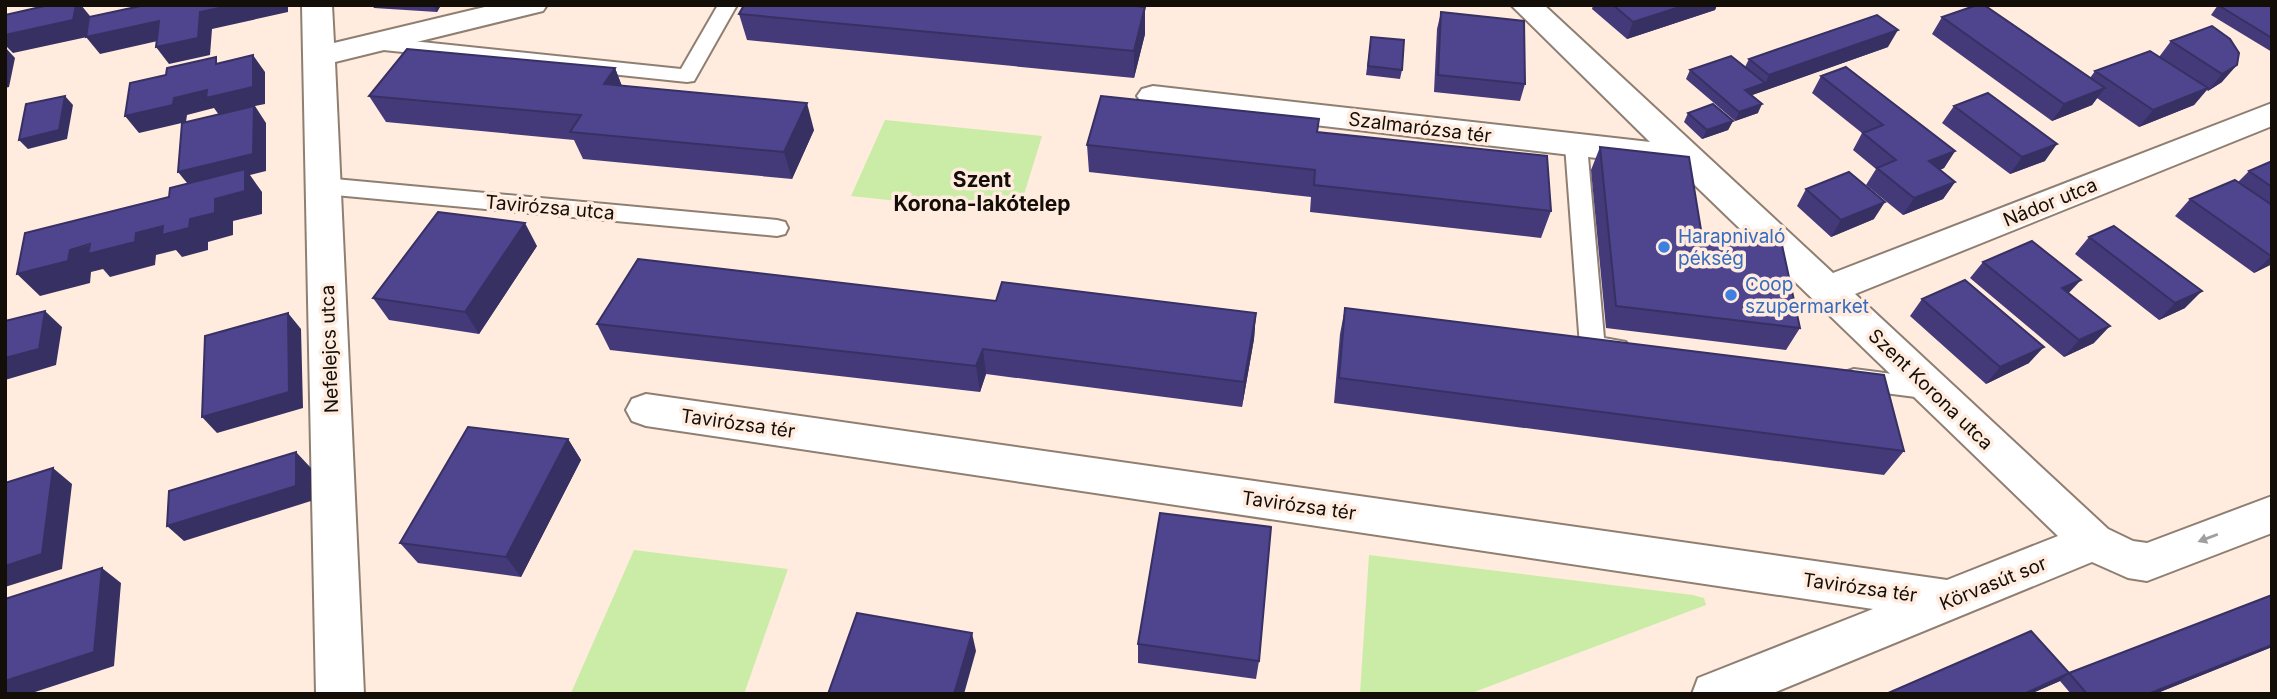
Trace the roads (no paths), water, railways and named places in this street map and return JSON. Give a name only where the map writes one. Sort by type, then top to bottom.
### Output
[{"type":"street","name":"Nefelejcs utca","points":[[317,5],[340,694]]},
{"type":"street","points":[[319,56],[532,5]]},
{"type":"street","name":"Szent Korona utca","points":[[1526,5],[2093,542]]},
{"type":"street","name":"Szalmarózsa tér","points":[[1153,96],[1687,157]]},
{"type":"street","name":"Nádor utca","points":[[1828,290],[2272,114]]},
{"type":"street","name":"Tavirózsa tér","points":[[646,410],[1952,601]]},
{"type":"street","points":[[2093,542],[2128,559],[2147,562],[2272,514]]},
{"type":"street","name":"Körvasút sor","points":[[1715,694],[1952,601],[2093,542]]},
{"type":"lane","points":[[374,43],[687,76],[728,5]]},
{"type":"lane","points":[[1576,145],[1592,346],[1646,353]]},
{"type":"lane","name":"Tavirózsa utca","points":[[324,186],[776,228]]},
{"type":"lane","points":[[1836,377],[1931,389]]},
{"type":"place","name":"Harapnivaló pékség","points":[[1664,247]]},
{"type":"place","name":"Coop szupermarket","points":[[1731,295]]},
{"type":"district","name":"Szent Korona-lakótelep","points":[[982,192]]}]
